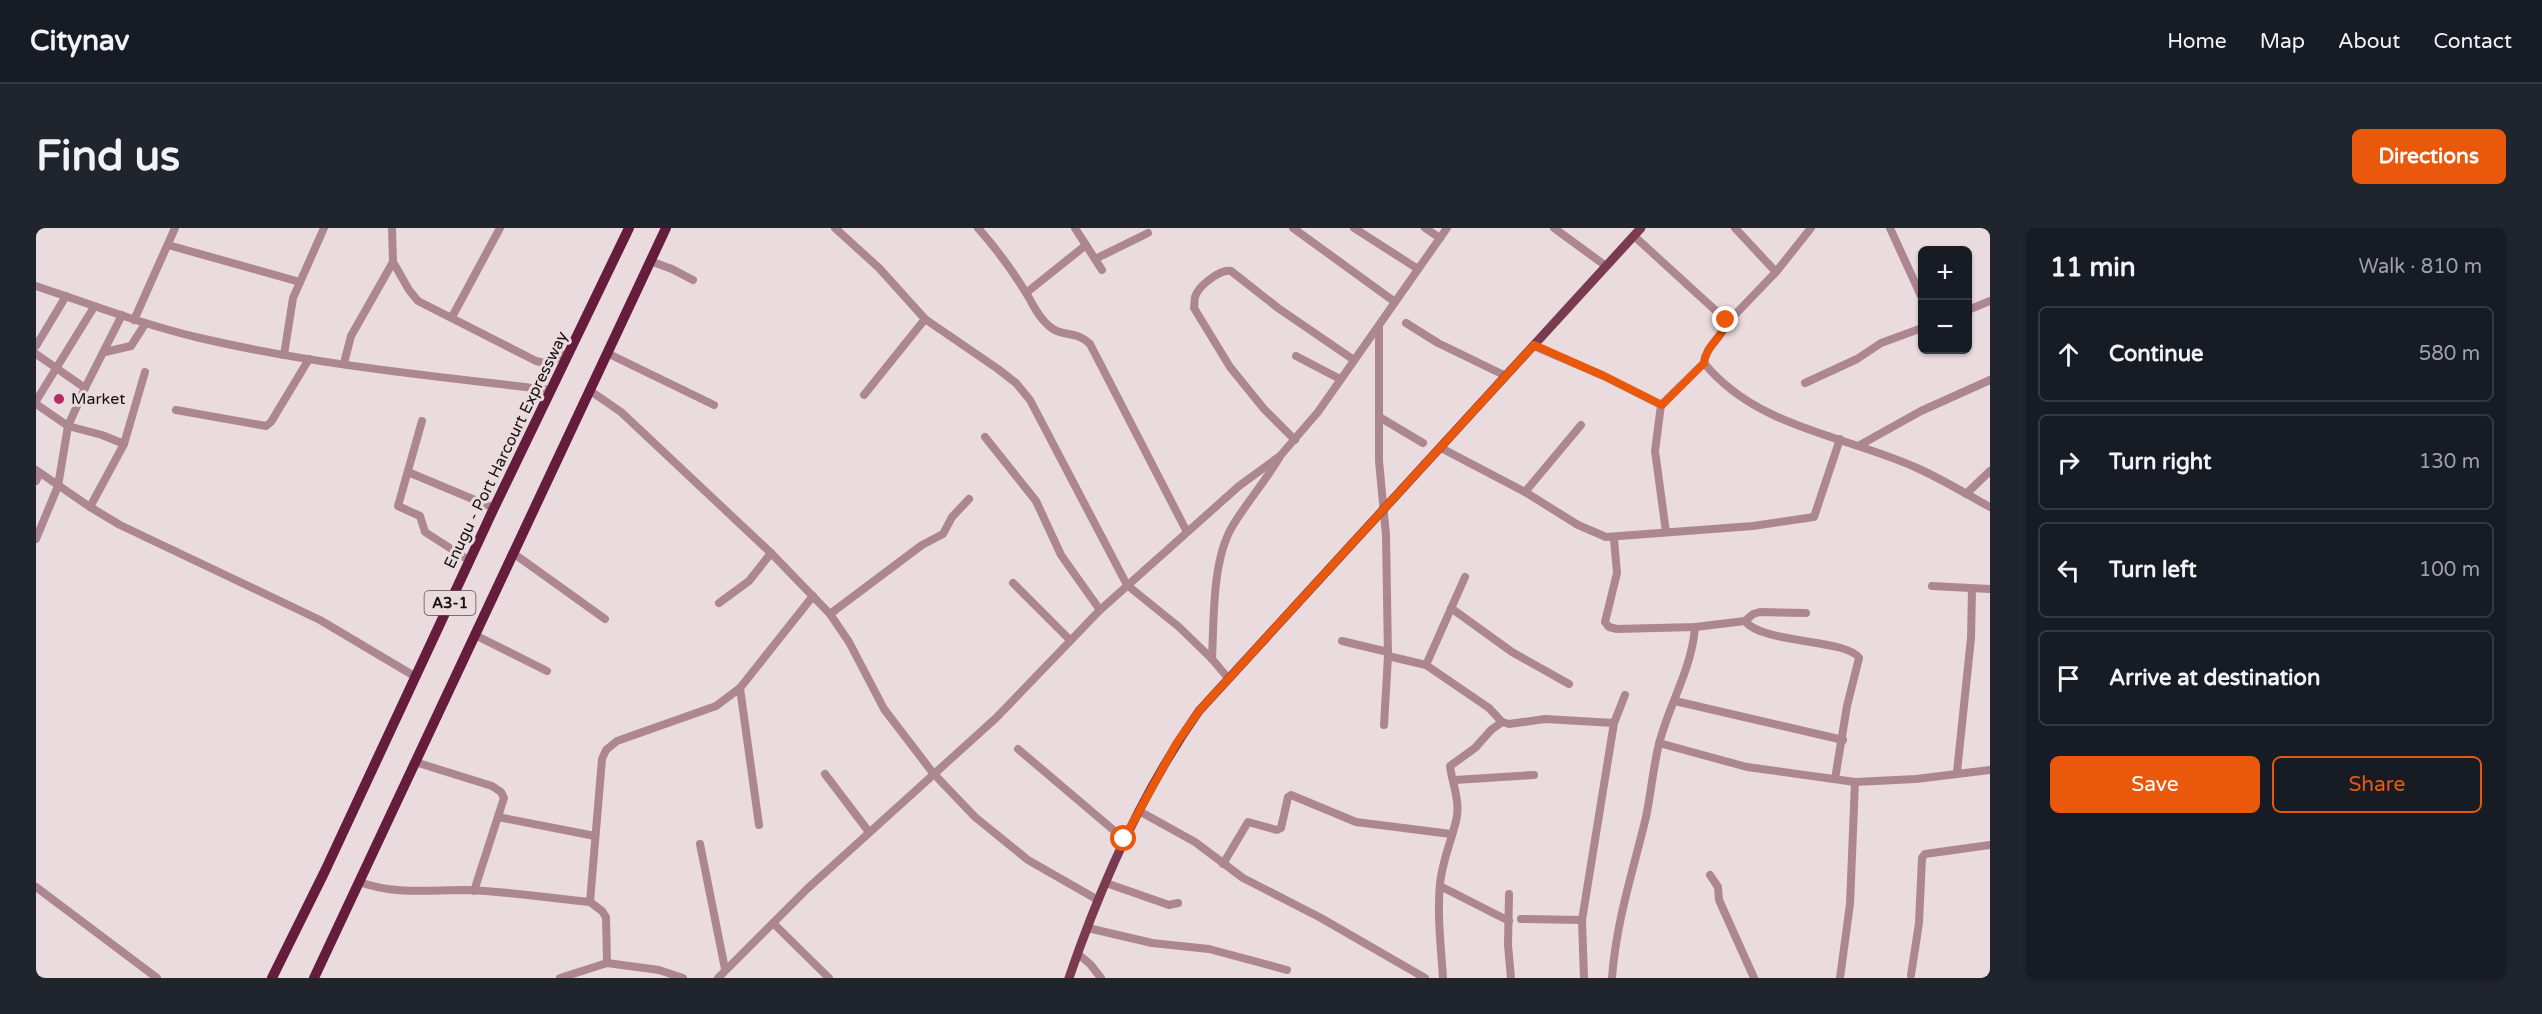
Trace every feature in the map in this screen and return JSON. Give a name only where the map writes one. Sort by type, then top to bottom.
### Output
[{"type":"highway","name":"A3-1","points":[[314,978],[666,228]]},
{"type":"highway","name":"Enugu - Port Harcourt Expressway","points":[[272,978],[325,871],[627,229]]},
{"type":"main road","points":[[1070,978],[1098,900],[1124,839],[1176,744],[1199,711],[1641,228]]},
{"type":"street","points":[[134,320],[176,228]]},
{"type":"street","points":[[284,355],[293,298],[324,228]]},
{"type":"street","points":[[392,228],[393,262],[418,301],[537,361],[545,363],[570,353]]},
{"type":"street","points":[[452,317],[500,228]]},
{"type":"street","points":[[835,228],[879,268],[925,319],[1017,383],[1030,400],[1127,585],[1179,627],[1212,658],[1228,678]]},
{"type":"street","points":[[978,228],[1002,255],[1026,293],[1033,309],[1050,328],[1061,333],[1082,336],[1090,344],[1187,532]]},
{"type":"street","points":[[1075,228],[1102,270]]},
{"type":"street","points":[[1293,228],[1395,302]]},
{"type":"street","points":[[1354,228],[1418,269]]},
{"type":"street","points":[[1425,228],[1440,238]]},
{"type":"street","points":[[718,978],[869,832],[996,718],[1100,610],[1239,486],[1280,456],[1318,412],[1447,228]]},
{"type":"street","points":[[1554,228],[1606,266]]},
{"type":"street","points":[[1735,228],[1776,272]]},
{"type":"street","points":[[1666,532],[1655,451],[1662,405],[1704,363],[1706,354],[1726,324],[1776,272],[1811,228]]},
{"type":"street","points":[[1890,228],[1918,287]]},
{"type":"street","points":[[1095,259],[1148,233]]},
{"type":"street","points":[[1634,236],[1724,317],[1726,324]]},
{"type":"street","points":[[168,245],[300,282]]},
{"type":"street","points":[[1026,293],[1086,245]]},
{"type":"street","points":[[650,261],[693,280]]},
{"type":"street","points":[[344,363],[351,336],[393,262]]},
{"type":"street","points":[[1295,440],[1264,409],[1230,367],[1194,308],[1195,297],[1200,290],[1222,272],[1231,271],[1278,308],[1354,360]]},
{"type":"street","points":[[37,289],[66,296],[145,324],[284,355],[551,390]]},
{"type":"street","points":[[36,346],[66,296]]},
{"type":"street","points":[[1972,308],[1990,301]]},
{"type":"street","points":[[94,307],[36,403],[68,426],[102,435],[124,444]]},
{"type":"street","points":[[36,539],[58,486],[68,426],[122,315]]},
{"type":"street","points":[[864,395],[925,319]]},
{"type":"street","points":[[1406,323],[1438,343],[1506,376]]},
{"type":"street","points":[[105,352],[131,346],[145,324]]},
{"type":"street","points":[[1379,327],[1379,461],[1384,511],[1388,654],[1384,725]]},
{"type":"street","points":[[1805,383],[1857,358],[1881,343],[1918,330]]},
{"type":"street","points":[[1534,345],[1662,405]]},
{"type":"street","points":[[607,353],[714,405]]},
{"type":"street","points":[[36,354],[85,388]]},
{"type":"street","points":[[1296,356],[1340,379]]},
{"type":"street","points":[[176,410],[266,426],[271,422],[309,359]]},
{"type":"street","points":[[1704,363],[1713,374],[1744,400],[1764,412],[1918,468],[1990,507]]},
{"type":"street","points":[[90,507],[124,444],[145,372]]},
{"type":"street","points":[[1860,446],[1921,411],[1990,380]]},
{"type":"street","points":[[589,390],[621,412],[771,553],[813,596],[849,642],[884,709],[933,773],[975,817],[1028,860],[1098,900]]},
{"type":"street","points":[[1380,418],[1423,443]]},
{"type":"street","points":[[422,422],[398,506],[420,516],[424,532],[470,561]]},
{"type":"street","points":[[1525,492],[1581,425]]},
{"type":"street","points":[[985,437],[1036,501],[1061,555],[1100,610]]},
{"type":"street","points":[[1441,448],[1525,492],[1578,525],[1614,538],[1753,526],[1814,517],[1840,439]]},
{"type":"street","points":[[1212,658],[1214,610],[1224,544],[1232,527],[1265,483],[1280,456]]},
{"type":"street","points":[[36,481],[38,471],[120,525],[320,620],[416,676]]},
{"type":"street","points":[[1966,494],[1990,471]]},
{"type":"street","points":[[408,472],[494,508]]},
{"type":"street","points":[[830,615],[922,545],[943,534],[952,518],[969,499]]},
{"type":"street","points":[[1614,538],[1617,573],[1605,622],[1610,627],[1617,629],[1695,627],[1745,621],[1753,614],[1760,612],[1806,613]]},
{"type":"street","points":[[513,553],[604,619]]},
{"type":"street","points":[[719,603],[749,581],[771,553]]},
{"type":"street","points":[[1426,665],[1465,577]]},
{"type":"street","points":[[1013,583],[1070,640]]},
{"type":"street","points":[[1932,586],[1990,589]]},
{"type":"street","points":[[1957,772],[1971,638],[1972,589]]},
{"type":"street","points":[[590,902],[602,759],[606,750],[617,741],[716,705],[741,688],[813,596]]},
{"type":"street","points":[[1451,608],[1512,652],[1569,684]]},
{"type":"street","points":[[1745,621],[1752,628],[1801,641],[1850,650],[1857,655],[1835,779]]},
{"type":"street","points":[[1612,978],[1620,914],[1646,816],[1659,743],[1691,658],[1695,627]]},
{"type":"street","points":[[475,635],[547,671]]},
{"type":"street","points":[[1342,641],[1426,665],[1489,708],[1502,722],[1519,724],[1545,719],[1614,723]]},
{"type":"street","points":[[741,688],[759,825]]},
{"type":"street","points":[[1584,978],[1582,920],[1614,723],[1625,695]]},
{"type":"street","points":[[1675,701],[1843,740]]},
{"type":"street","points":[[1443,978],[1440,886],[1457,810],[1455,780],[1450,769],[1453,762],[1475,748],[1491,730],[1502,722]]},
{"type":"street","points":[[1659,743],[1748,767],[1855,782],[1916,779],[1957,772],[1990,770]]},
{"type":"street","points":[[1018,749],[1124,839]]},
{"type":"street","points":[[415,762],[496,789],[504,798],[474,891]]},
{"type":"street","points":[[825,774],[869,832]]},
{"type":"street","points":[[1455,780],[1534,775]]},
{"type":"street","points":[[1840,978],[1850,904],[1855,782]]},
{"type":"street","points":[[1223,864],[1248,822],[1277,830],[1281,828],[1288,797],[1291,795],[1356,822],[1381,827],[1442,831],[1451,834]]},
{"type":"street","points":[[1139,812],[1186,837],[1243,878],[1425,978]]},
{"type":"street","points":[[498,817],[595,836]]},
{"type":"street","points":[[700,844],[725,969]]},
{"type":"street","points":[[1911,975],[1919,923],[1922,858],[1925,854],[1990,845]]},
{"type":"street","points":[[1710,875],[1718,887],[1719,900],[1754,978]]},
{"type":"street","points":[[359,882],[382,890],[398,892],[474,891],[590,902],[606,917],[608,963]]},
{"type":"street","points":[[1106,883],[1169,905],[1178,903]]},
{"type":"street","points":[[1440,886],[1509,921]]},
{"type":"street","points":[[36,887],[157,978]]},
{"type":"street","points":[[1509,894],[1511,978]]},
{"type":"street","points":[[1521,919],[1582,920]]},
{"type":"street","points":[[773,923],[829,978]]},
{"type":"street","points":[[1088,928],[1152,943],[1209,949],[1287,970]]},
{"type":"street","points":[[1078,954],[1101,978]]},
{"type":"street","points":[[560,978],[608,963],[659,970],[683,978]]},
{"type":"place","name":"Market","points":[[59,399]]},
{"type":"route","points":[[1124,839],[1176,744],[1199,711],[1479,408],[1534,345],[1662,405],[1704,363],[1706,354],[1725,327],[1726,320]]}]
